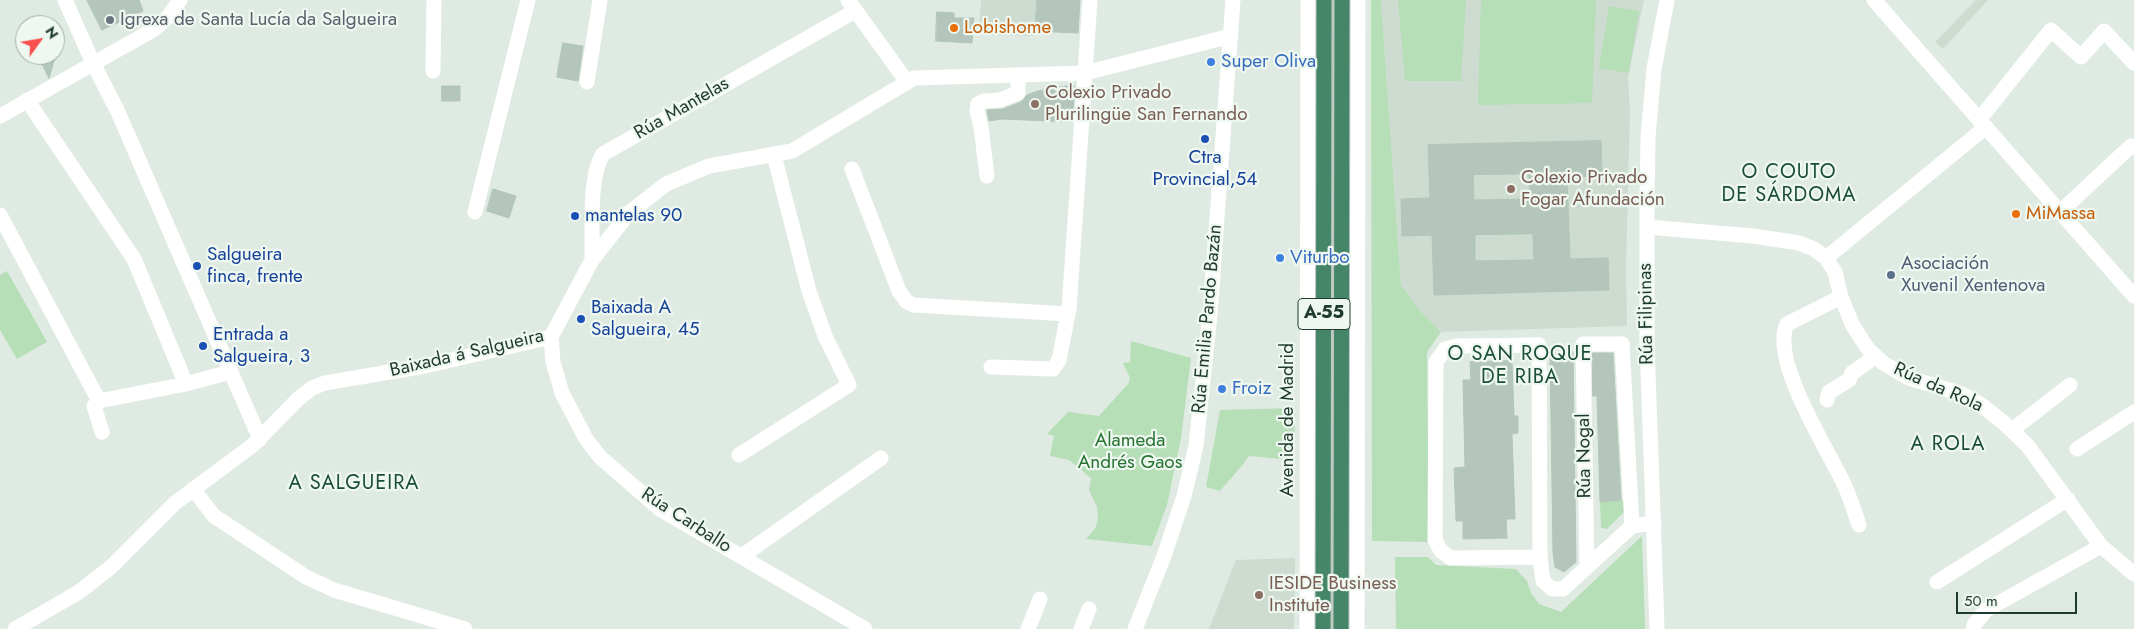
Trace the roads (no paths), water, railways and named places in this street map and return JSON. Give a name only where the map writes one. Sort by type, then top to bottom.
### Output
[{"type":"highway","name":"Avenida de Madrid","points":[[1323,629],[1324,0]]},
{"type":"highway","name":"A-55","points":[[1341,629],[1342,0]]},
{"type":"street","points":[[65,0],[93,63],[118,112],[260,439]]},
{"type":"street","points":[[0,116],[153,30],[168,17],[180,0]]},
{"type":"street","points":[[433,71],[434,0]]},
{"type":"street","points":[[475,212],[528,0]]},
{"type":"street","points":[[587,82],[600,0]]},
{"type":"street","points":[[991,367],[1053,369],[1059,360],[1069,311],[1090,0]]},
{"type":"street","name":"Rúa Emilia Pardo Bazán","points":[[1134,629],[1164,556],[1184,496],[1196,446],[1210,314],[1233,0]]},
{"type":"street","name":"Avenida de Madrid","points":[[1307,629],[1308,0]]},
{"type":"street","points":[[1357,629],[1358,0]]},
{"type":"street","name":"Rúa Filipinas","points":[[1658,629],[1647,342],[1648,137],[1654,69],[1667,0]]},
{"type":"street","points":[[1874,0],[2134,296]]},
{"type":"street","points":[[852,5],[907,82]]},
{"type":"street","name":"Rúa Mantelas","points":[[592,260],[594,184],[597,164],[603,154],[852,5]]},
{"type":"street","points":[[1647,227],[1753,236],[1799,243],[1814,249],[1826,258],[1983,124],[2052,30],[2081,57],[2104,31],[2134,63]]},
{"type":"street","name":"Baixada á Salgueira","points":[[15,629],[78,592],[111,567],[166,511],[193,489],[226,467],[260,439],[298,399],[312,388],[325,383],[424,366],[551,337],[592,260],[629,213],[666,184],[709,166],[792,151],[914,78],[1085,74],[1231,36]]},
{"type":"street","points":[[987,176],[981,127],[977,111],[978,104],[984,101],[1000,100],[1018,93],[1018,77]]},
{"type":"street","points":[[27,100],[134,259],[186,384]]},
{"type":"street","points":[[2060,212],[2131,146]]},
{"type":"street","points":[[739,455],[849,385],[825,336],[809,291],[774,155]]},
{"type":"street","points":[[852,169],[899,291],[907,302],[914,305],[1069,311]]},
{"type":"street","points":[[0,215],[99,400]]},
{"type":"street","name":"Rúa da Rola","points":[[1826,258],[1835,272],[1841,297],[1853,326],[1868,349],[1883,363],[1909,378],[1959,393],[1980,404],[2012,430],[2027,445],[2101,546],[2134,574]]},
{"type":"street","points":[[1841,297],[1787,324],[1784,347],[1793,382],[1844,484],[1859,525]]},
{"type":"street","name":"Rúa Carballo","points":[[551,337],[553,362],[562,393],[586,439],[600,457],[660,509],[865,629]]},
{"type":"street","name":"Rúa Nogal","points":[[1587,567],[1583,344],[1622,344],[1632,526]]},
{"type":"street","points":[[1540,557],[1451,558],[1441,552],[1435,540],[1436,362],[1445,349],[1457,346],[1539,345],[1540,557],[1543,581],[1552,589],[1563,588],[1632,526],[1654,524]]},
{"type":"street","points":[[1826,400],[1829,392],[1849,380],[1852,373],[1869,362],[1874,355]]},
{"type":"street","points":[[102,432],[94,406],[99,400],[186,384],[230,372]]},
{"type":"street","points":[[2012,430],[2070,385]]},
{"type":"street","points":[[2077,449],[2134,412]]},
{"type":"street","points":[[742,556],[881,458]]},
{"type":"street","points":[[193,489],[214,516],[306,577],[334,590],[465,629]]},
{"type":"street","points":[[1937,582],[2068,499]]},
{"type":"street","points":[[1973,629],[1986,610],[2101,546]]},
{"type":"street","points":[[1028,629],[1040,599]]},
{"type":"street","points":[[1081,629],[1089,609]]},
{"type":"place","name":"Igrexa de Santa Lucía da Salgueira","points":[[110,20]]},
{"type":"place","name":"Lobishome","points":[[954,28]]},
{"type":"place","name":"Super Oliva","points":[[1211,62]]},
{"type":"place","name":"Colexio Privado Plurilingüe San Fernando","points":[[1035,104]]},
{"type":"place","name":"Ctra Provincial,54","points":[[1205,139]]},
{"type":"place","name":"Colexio Privado Fogar Afundación","points":[[1511,189]]},
{"type":"place","name":"MiMassa","points":[[2016,214]]},
{"type":"place","name":"mantelas 90","points":[[575,216]]},
{"type":"place","name":"Viturbo","points":[[1280,258]]},
{"type":"place","name":"Salgueira finca, frente","points":[[197,266]]},
{"type":"place","name":"Asociación Xuvenil Xentenova","points":[[1891,275]]},
{"type":"place","name":"Baixada A Salgueira, 45","points":[[581,319]]},
{"type":"place","name":"Entrada a Salgueira, 3","points":[[203,346]]},
{"type":"place","name":"Froiz","points":[[1222,389]]},
{"type":"place","name":"IESIDE Business Institute","points":[[1259,595]]},
{"type":"district","name":"O COUTO DE SÁRDOMA","points":[[1789,184]]},
{"type":"district","name":"O SAN ROQUE DE RIBA","points":[[1520,366]]},
{"type":"district","name":"A ROLA","points":[[1948,445]]},
{"type":"district","name":"A SALGUEIRA","points":[[354,484]]},
{"type":"park label","name":"Alameda Andrés Gaos","points":[[1130,452]]}]
